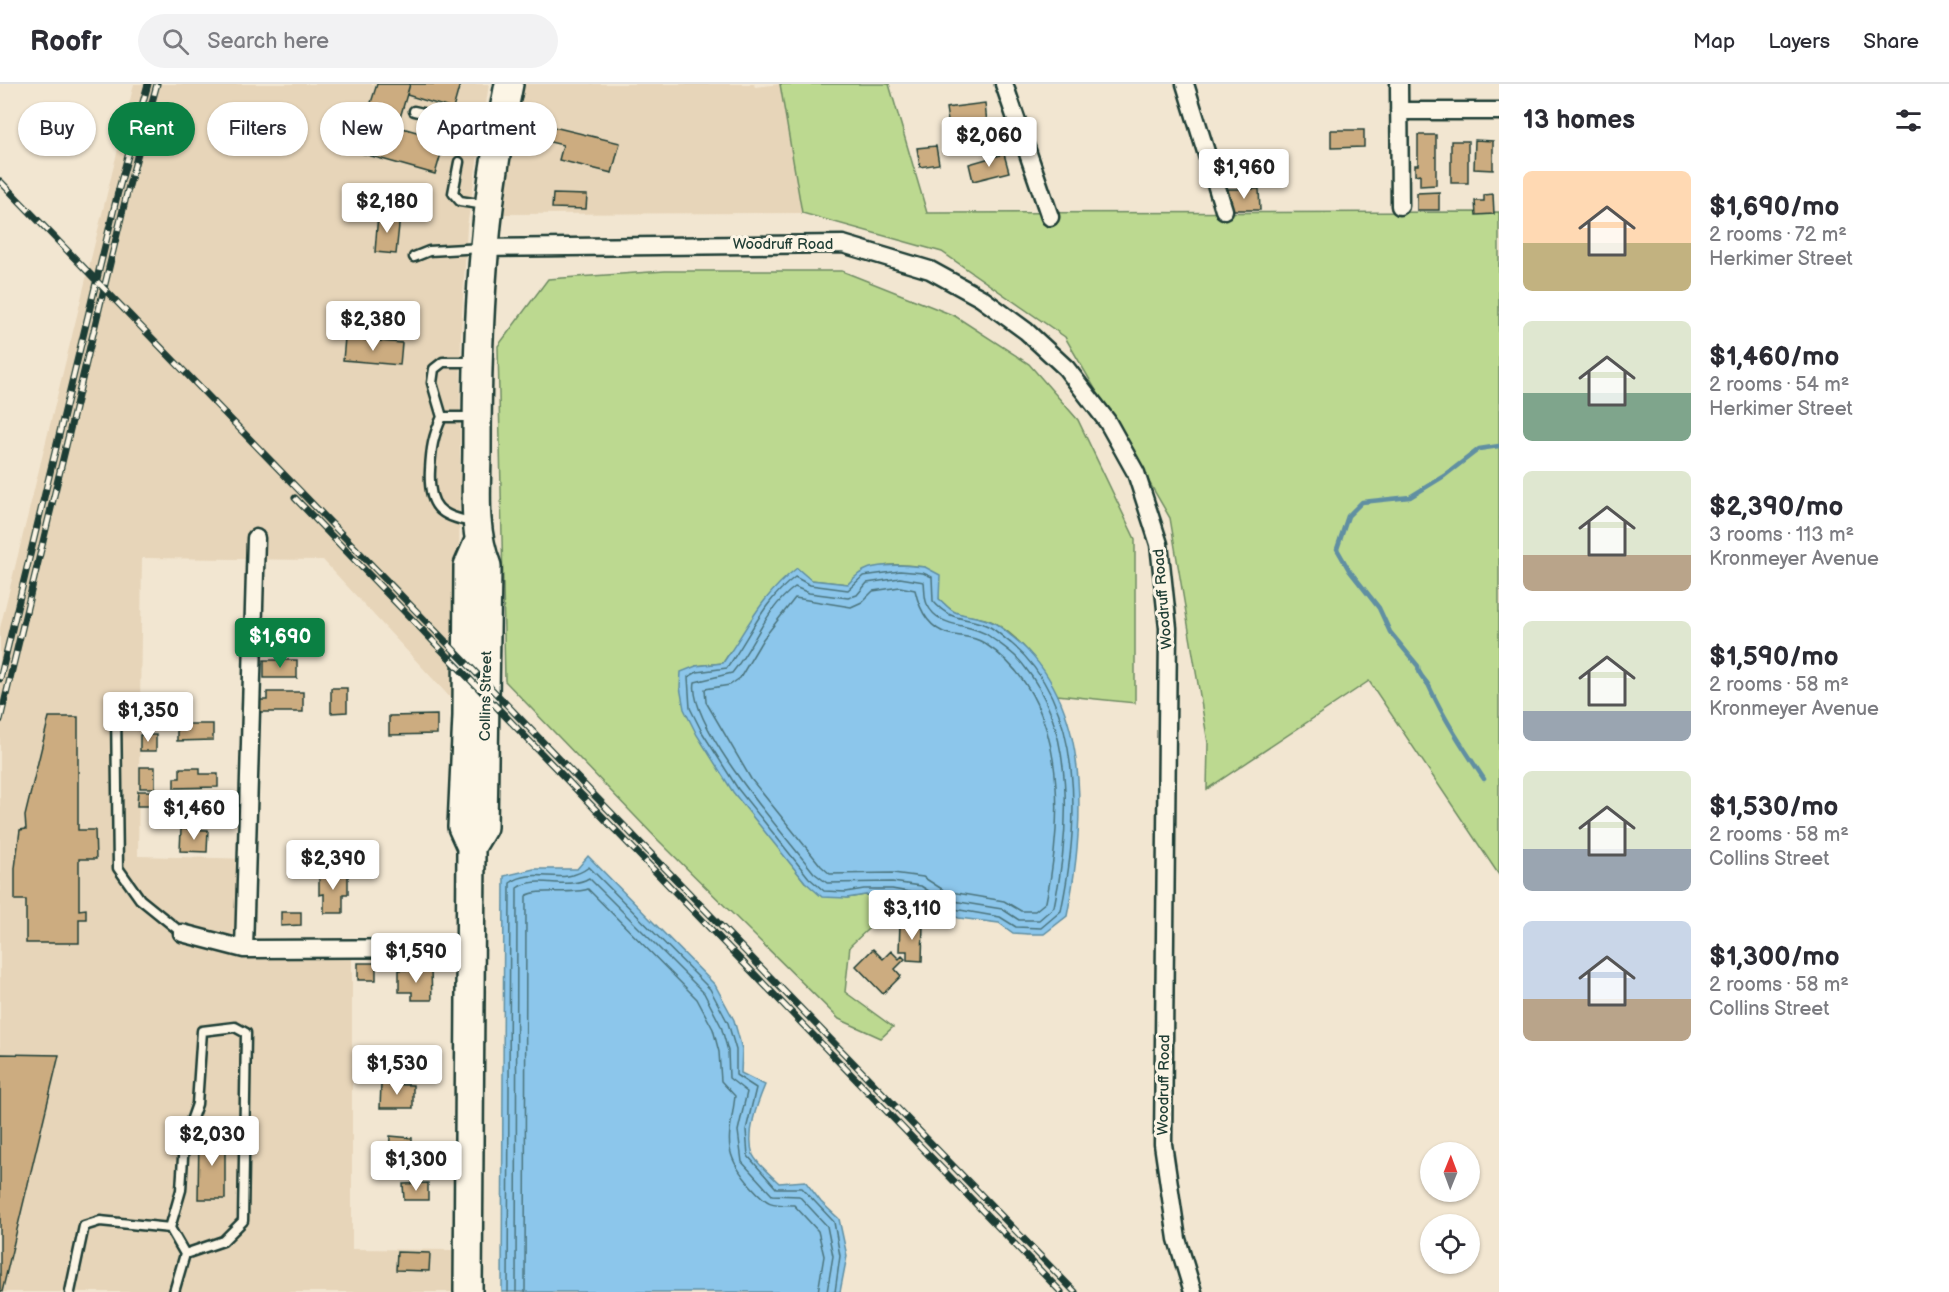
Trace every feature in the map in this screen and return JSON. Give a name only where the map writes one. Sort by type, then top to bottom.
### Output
[{"type":"main road","name":"Collins Street","points":[[505,102],[509,84]]},
{"type":"main road","name":"Collins Street","points":[[468,1292],[471,847],[462,827],[467,716],[468,566],[478,533],[477,417],[483,248],[496,156]]},
{"type":"street","points":[[1004,84],[1050,217]]},
{"type":"street","points":[[1185,84],[1224,210]]},
{"type":"street","points":[[1399,84],[1400,206]]},
{"type":"street","points":[[1399,111],[1499,111]]},
{"type":"street","name":"Woodruff Road","points":[[483,248],[843,244],[930,270],[981,298],[1026,331],[1066,368],[1107,421],[1136,473],[1159,544],[1168,628],[1163,1144],[1177,1239],[1193,1292]]},
{"type":"street","points":[[244,949],[256,538]]},
{"type":"street","points":[[182,933],[244,949],[471,948]]},
{"type":"lane","points":[[459,162],[453,193],[460,201],[488,205]]},
{"type":"lane","points":[[414,257],[429,251],[483,248]]},
{"type":"lane","points":[[478,362],[443,362],[434,369],[432,383],[442,417],[431,440],[429,491],[434,505],[478,533]]},
{"type":"lane","points":[[442,417],[477,417]]},
{"type":"lane","points":[[116,709],[118,868],[140,899],[182,933]]},
{"type":"lane","points":[[174,1292],[185,1254],[170,1228],[181,1190],[184,1141],[197,1104],[202,1031],[235,1027],[246,1034],[243,1221],[223,1241],[185,1254]]},
{"type":"lane","points":[[70,1292],[84,1226],[100,1221],[170,1228]]},
{"type":"shaded area","points":[[134,84],[489,84],[486,102],[416,102],[416,156],[478,156],[467,227],[461,335],[458,706],[323,560],[142,558],[138,856],[254,859],[251,943],[352,943],[352,1249],[453,1250],[452,1292],[0,1292],[0,628],[116,156],[195,156],[195,102],[130,102]]},
{"type":"shaded area","points":[[520,84],[754,84],[755,87],[780,84],[802,213],[497,214],[507,156],[557,156],[557,102],[517,102]]},
{"type":"green space","points":[[780,84],[889,84],[927,213],[1499,212],[1499,875],[1369,681],[1207,789],[1208,743],[1170,518],[1065,337],[942,252],[802,213]]},
{"type":"green space","points":[[665,271],[842,271],[955,316],[1029,364],[1078,420],[1135,539],[1135,703],[1057,695],[1038,664],[1013,636],[993,622],[951,610],[939,599],[938,588],[925,567],[884,566],[848,584],[811,580],[730,652],[723,663],[696,666],[788,860],[805,882],[847,898],[865,895],[902,897],[850,946],[845,992],[893,1027],[881,1038],[839,1019],[658,840],[505,681],[498,346],[548,279]]},
{"type":"water","points":[[900,565],[925,567],[940,575],[939,599],[957,613],[987,620],[1003,629],[1040,665],[1058,696],[1070,731],[1077,767],[1079,805],[1077,843],[1067,916],[1044,934],[1013,933],[999,923],[959,918],[934,911],[919,900],[892,895],[822,897],[805,882],[733,792],[697,735],[684,709],[680,687],[681,672],[696,666],[723,663],[764,601],[797,568],[811,580],[848,584],[865,570]]},
{"type":"water","points":[[588,856],[715,985],[734,1020],[742,1049],[741,1073],[765,1085],[752,1128],[753,1155],[779,1183],[805,1181],[821,1202],[839,1219],[847,1256],[840,1292],[502,1292],[504,876],[534,869],[577,869]]},
{"type":"building","points":[[377,84],[410,84],[404,104],[404,102],[371,102]]},
{"type":"building","points":[[410,84],[460,84],[455,102],[430,102],[407,95]]},
{"type":"building","points":[[985,103],[987,124],[949,128],[946,108]]},
{"type":"building","points":[[404,128],[416,132],[416,156],[440,156],[435,174],[371,156],[404,156]]},
{"type":"building","points":[[557,128],[620,143],[612,173],[559,160],[563,145],[557,144]]},
{"type":"building","points":[[1331,130],[1364,130],[1364,147],[1331,148]]},
{"type":"building","points":[[1418,135],[1436,135],[1436,185],[1420,186],[1420,174],[1415,175],[1415,165],[1418,165]]},
{"type":"building","points":[[1475,140],[1493,141],[1493,170],[1474,169]]},
{"type":"building","points":[[1451,141],[1468,141],[1468,183],[1451,183]]},
{"type":"building","points":[[936,146],[939,164],[920,167],[917,148]]},
{"type":"building","points":[[1004,154],[1009,172],[973,181],[969,164]]},
{"type":"building","points":[[1228,189],[1259,189],[1260,210],[1229,210]]},
{"type":"building","points":[[1439,192],[1439,210],[1417,210],[1417,193]]},
{"type":"building","points":[[553,194],[587,195],[586,209],[552,208]]},
{"type":"building","points":[[1493,194],[1494,214],[1476,215],[1475,201],[1484,201],[1484,195]]},
{"type":"building","points":[[378,214],[400,216],[396,254],[375,252]]},
{"type":"building","points":[[345,338],[402,343],[400,365],[343,360]]},
{"type":"building","points":[[264,623],[298,623],[298,640],[264,640]]},
{"type":"building","points":[[264,660],[297,660],[297,678],[264,678]]},
{"type":"building","points":[[331,688],[347,688],[347,712],[331,713]]},
{"type":"building","points":[[267,692],[303,692],[303,712],[258,712],[258,700],[267,700]]},
{"type":"building","points":[[437,715],[437,734],[389,735],[389,716]]},
{"type":"building","points":[[49,717],[78,717],[78,830],[95,830],[96,859],[79,859],[79,910],[86,909],[86,919],[79,919],[79,943],[26,943],[26,900],[15,900],[15,868],[20,830],[26,829],[25,816]]},
{"type":"building","points":[[177,724],[213,724],[213,740],[177,741]]},
{"type":"building","points":[[140,735],[156,735],[156,751],[140,751]]},
{"type":"building","points":[[140,767],[155,767],[155,788],[140,788]]},
{"type":"building","points":[[180,768],[200,768],[200,774],[218,774],[218,787],[174,788],[174,778],[180,778]]},
{"type":"building","points":[[138,791],[154,791],[154,806],[137,806]]},
{"type":"building","points":[[216,800],[217,820],[184,820],[184,801]]},
{"type":"building","points":[[181,829],[208,830],[207,852],[180,851]]},
{"type":"building","points":[[319,873],[348,873],[348,894],[343,894],[343,913],[324,913],[324,894],[319,895]]},
{"type":"building","points":[[281,912],[301,912],[301,925],[281,926]]},
{"type":"building","points":[[900,923],[923,924],[922,961],[907,960],[907,951],[899,951]]},
{"type":"building","points":[[873,949],[883,959],[891,951],[899,959],[902,956],[905,959],[895,969],[901,976],[883,994],[856,966]]},
{"type":"building","points":[[358,963],[376,963],[376,980],[358,980]]},
{"type":"building","points":[[399,970],[431,970],[432,1000],[412,1000],[412,992],[399,992]]},
{"type":"building","points":[[0,1054],[59,1055],[2,1292],[0,1292]]},
{"type":"building","points":[[381,1084],[413,1085],[413,1108],[380,1108]]},
{"type":"building","points":[[199,1135],[225,1135],[225,1199],[198,1199]]},
{"type":"building","points":[[390,1136],[412,1138],[412,1148],[419,1148],[419,1159],[389,1158]]},
{"type":"building","points":[[428,1183],[428,1200],[404,1200],[403,1184]]},
{"type":"building","points":[[397,1252],[430,1253],[429,1271],[396,1270]]},
{"type":"waterway","points":[[1484,779],[1448,722],[1420,674],[1418,666],[1390,632],[1379,608],[1349,570],[1337,549],[1348,516],[1362,502],[1410,497],[1444,476],[1479,449],[1499,446]]},
{"type":"railway","points":[[0,679],[118,192],[148,84]]},
{"type":"railway","points":[[0,720],[127,193],[157,84]]},
{"type":"railway","points":[[0,181],[1075,1292]]},
{"type":"railway","points":[[295,498],[1061,1292]]}]
